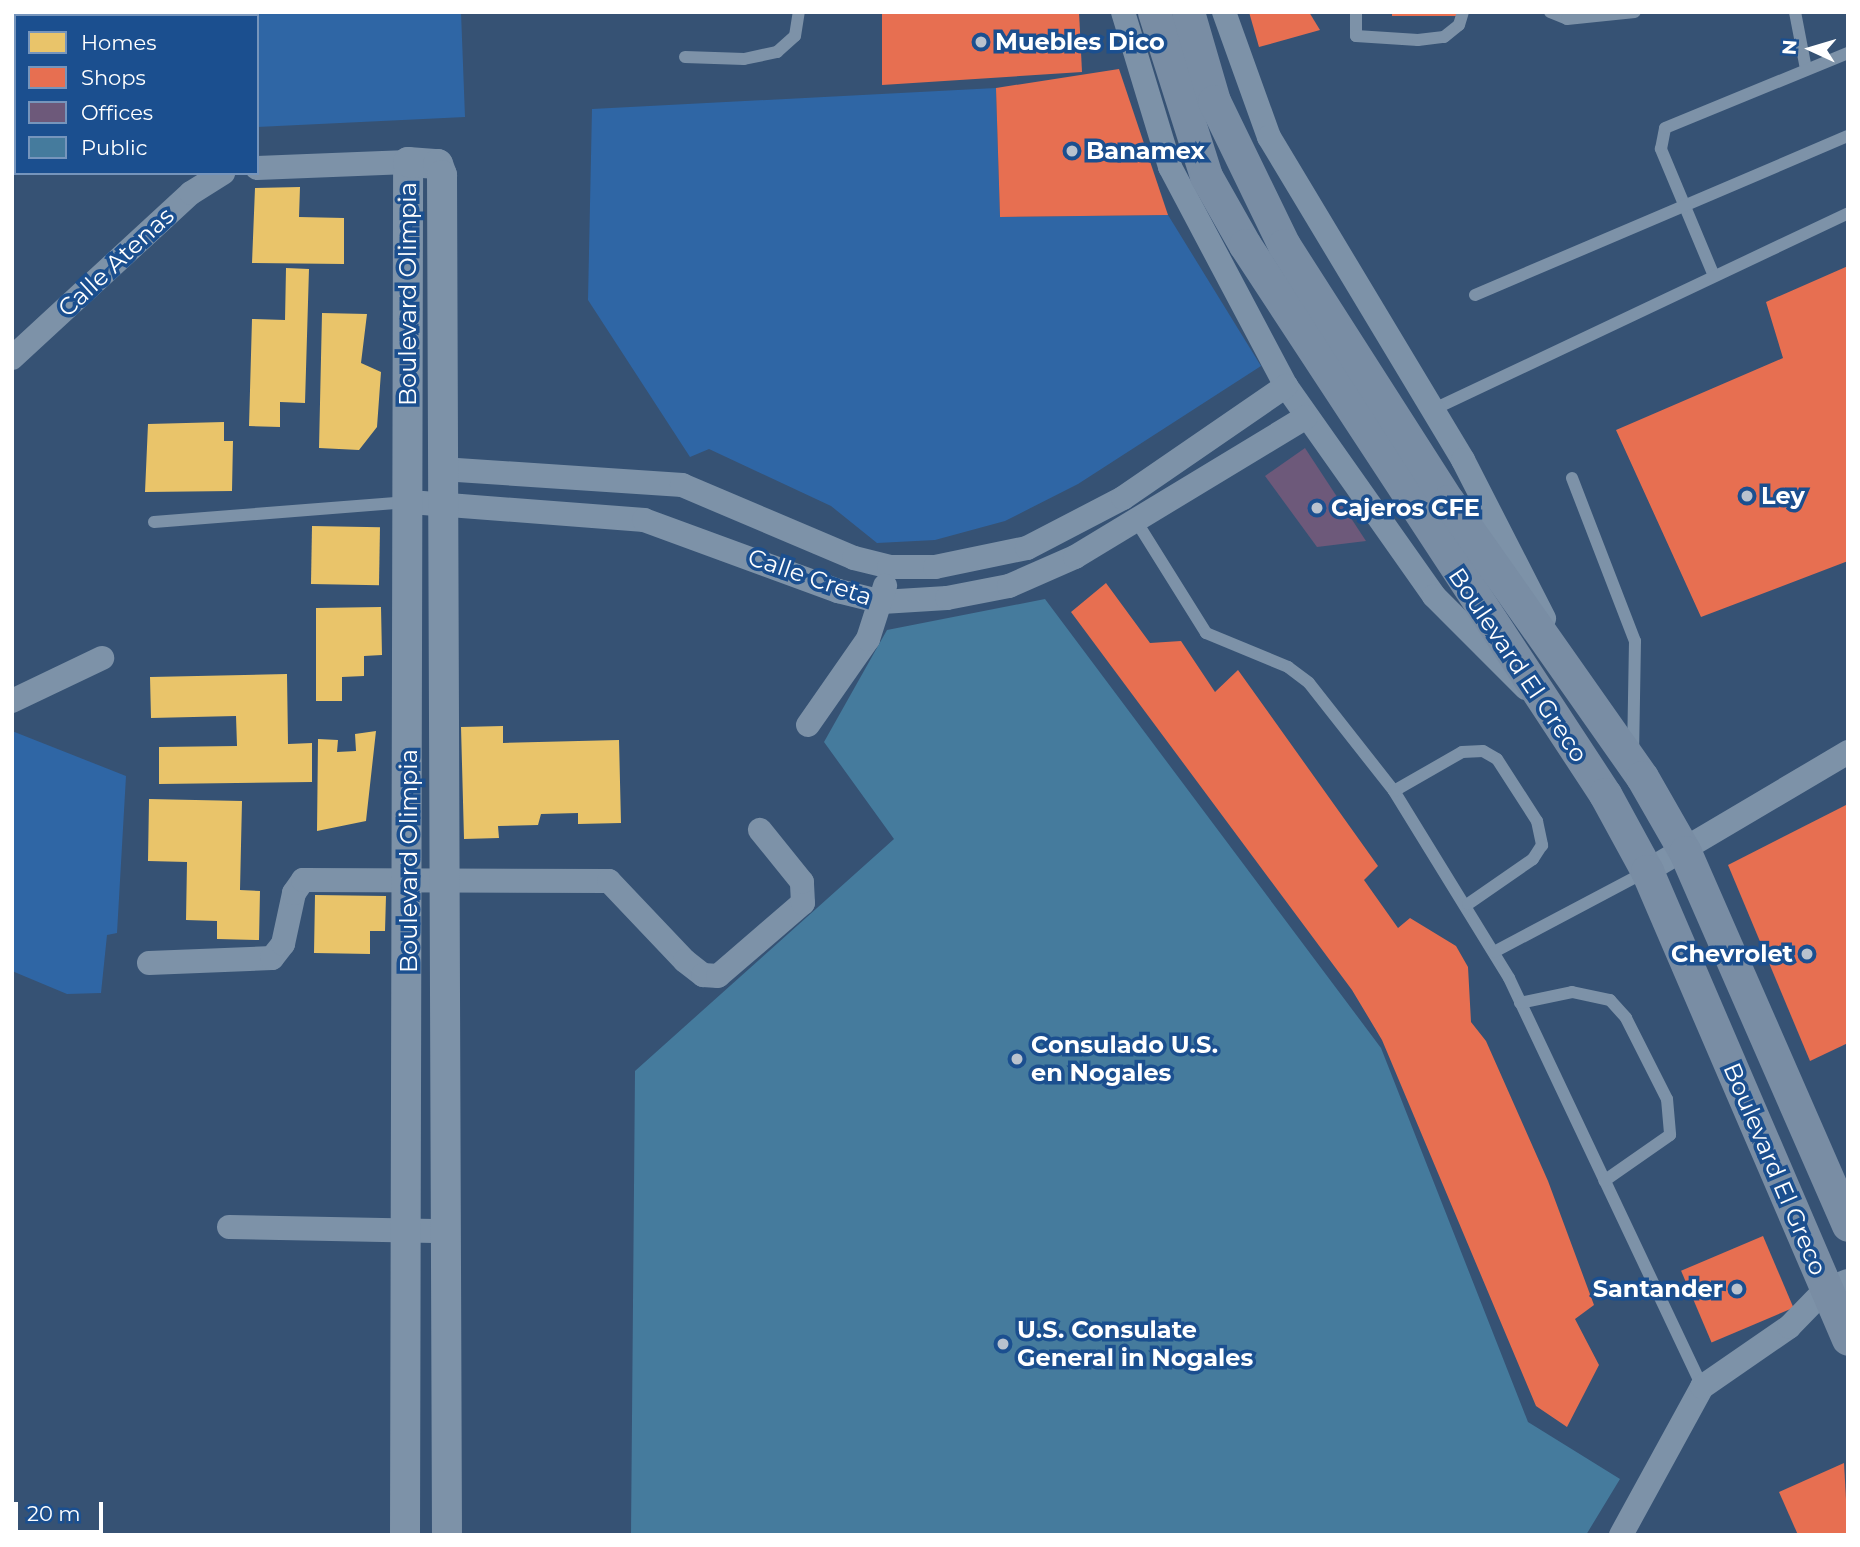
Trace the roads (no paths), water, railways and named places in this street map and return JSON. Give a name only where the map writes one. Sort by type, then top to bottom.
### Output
[{"type":"main road","name":"Boulevard El Greco","points":[[1154,12],[1206,176],[1422,521],[1550,711],[1647,871],[1837,1285],[1846,1327]]},
{"type":"main road","name":"Boulevard El Greco","points":[[1188,12],[1214,101],[1278,233],[1448,501],[1633,764],[1685,852],[1838,1182],[1848,1225]]},
{"type":"street","points":[[1123,12],[1170,167],[1286,386],[1434,596],[1550,711]]},
{"type":"street","points":[[1224,12],[1269,137],[1508,540],[1569,673]]},
{"type":"street","points":[[259,168],[408,162]]},
{"type":"street","name":"Boulevard Olimpia","points":[[405,1535],[410,878],[408,162],[434,162],[442,170],[442,503],[447,879],[447,1535]]},
{"type":"street","name":"Calle Atenas","points":[[12,358],[191,193],[220,175]]},
{"type":"street","name":"Calle Creta","points":[[442,469],[615,478],[682,485],[889,567],[934,567],[1027,548],[1123,498],[1286,386]]},
{"type":"street","name":"Calle Creta","points":[[410,502],[613,516],[695,535],[795,576],[882,602],[1009,586],[1136,522],[1306,417]]},
{"type":"street","points":[[613,516],[615,478]]},
{"type":"street","points":[[808,725],[868,639],[882,602],[889,567]]},
{"type":"street","points":[[12,701],[102,658]]},
{"type":"street","points":[[1647,871],[1685,852],[1848,752]]},
{"type":"street","points":[[149,963],[272,958],[283,944],[294,892],[303,880],[410,878],[609,881],[685,961],[702,975],[718,976],[803,903],[802,882],[760,830]]},
{"type":"street","points":[[229,1227],[447,1231]]},
{"type":"street","points":[[1628,1530],[1702,1387],[1789,1327],[1837,1285]]},
{"type":"street","points":[[1789,1327],[1846,1327]]},
{"type":"lane","points":[[685,57],[777,52],[795,36],[799,12]]},
{"type":"lane","points":[[1356,12],[1356,36],[1444,37],[1459,25],[1463,12]]},
{"type":"lane","points":[[1550,12],[1567,19],[1635,12]]},
{"type":"lane","points":[[1795,12],[1806,69]]},
{"type":"lane","points":[[1714,276],[1683,208],[1661,149],[1665,128],[1848,53]]},
{"type":"lane","points":[[1475,295],[1848,136]]},
{"type":"lane","points":[[1432,410],[1848,213]]},
{"type":"lane","points":[[1572,478],[1635,641],[1633,764]]},
{"type":"lane","points":[[1123,498],[1206,634],[1216,643],[1270,658],[1309,683],[1394,791],[1468,904],[1520,1003],[1702,1387]]},
{"type":"lane","points":[[154,522],[410,502]]},
{"type":"lane","points":[[1394,791],[1462,752],[1483,751],[1497,759],[1537,821],[1542,845],[1533,859],[1468,904]]},
{"type":"lane","points":[[1494,952],[1647,871]]},
{"type":"lane","points":[[1520,1003],[1572,992],[1610,1000],[1667,1099],[1670,1136],[1604,1181]]},
{"type":"place","name":"Muebles Dico","points":[[981,42]]},
{"type":"place","name":"Banamex","points":[[1072,151]]},
{"type":"place","name":"Ley","points":[[1747,496]]},
{"type":"place","name":"Cajeros CFE","points":[[1317,508]]},
{"type":"place","name":"Chevrolet","points":[[1807,954]]},
{"type":"place","name":"Consulado U.S. en Nogales","points":[[1017,1059]]},
{"type":"place","name":"Santander","points":[[1737,1289]]},
{"type":"place","name":"U.S. Consulate General in Nogales","points":[[1003,1344]]}]
